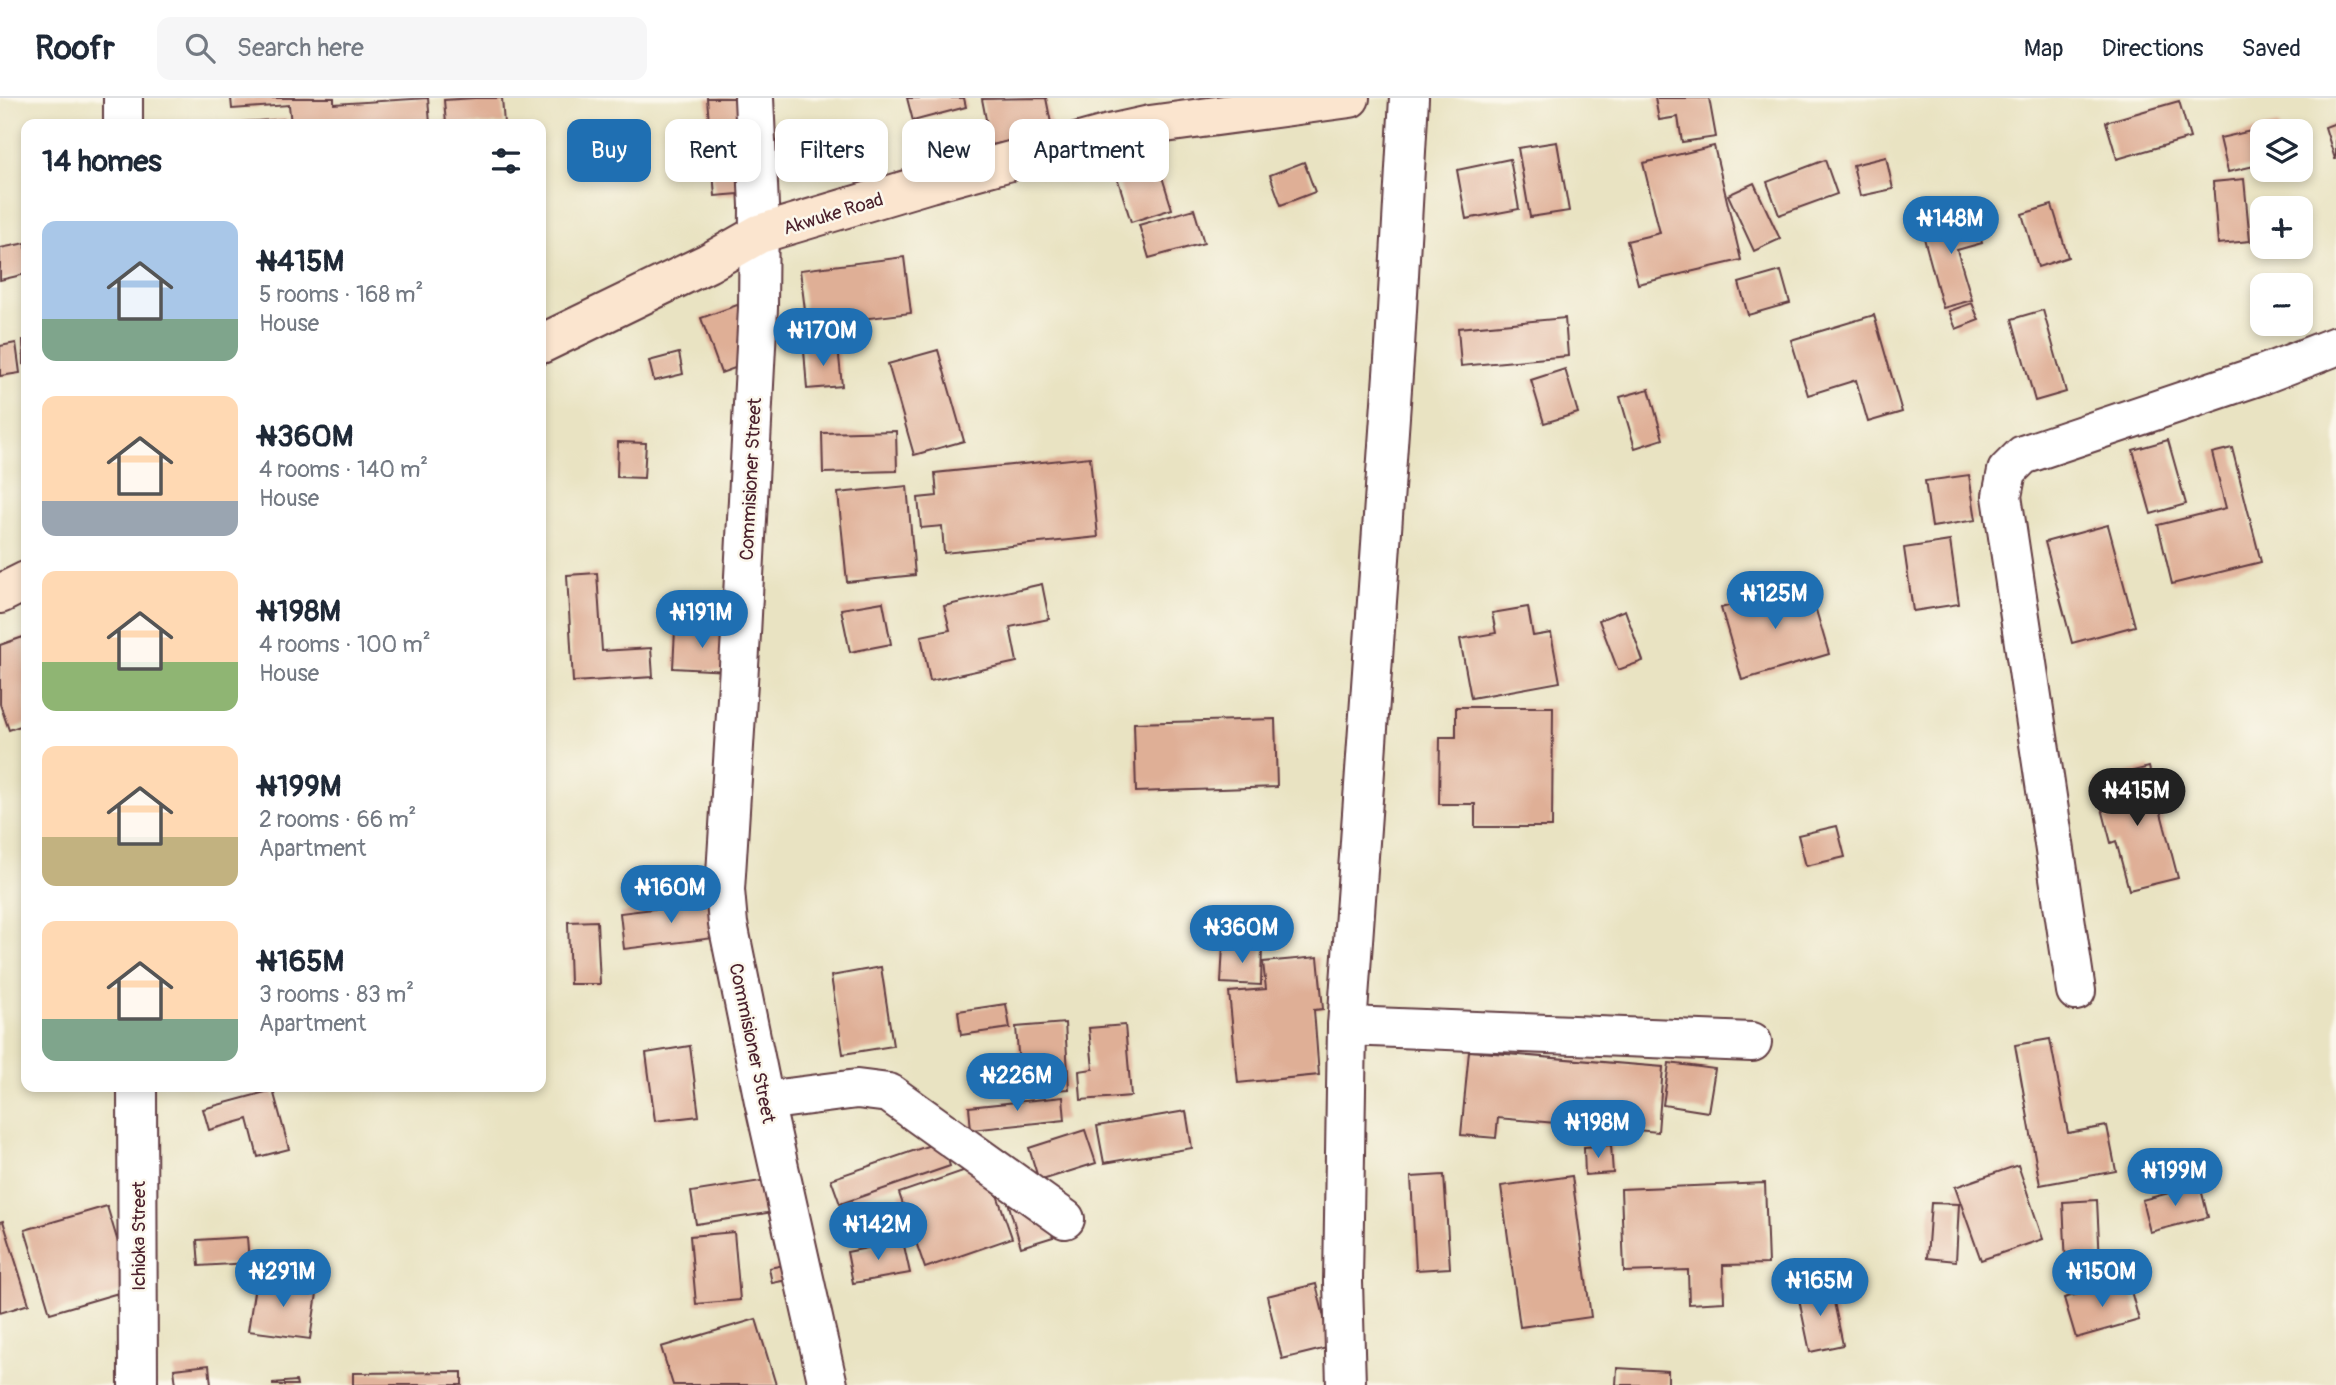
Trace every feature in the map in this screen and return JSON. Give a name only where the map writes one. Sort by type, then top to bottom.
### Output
[{"type":"main road","name":"Akwuke Road","points":[[546,342],[708,264],[760,234],[930,183],[1123,131],[1350,98]]},
{"type":"main road","points":[[0,594],[21,584]]},
{"type":"street","points":[[123,98],[123,119]]},
{"type":"street","name":"Commisioner Street","points":[[754,98],[760,234],[758,308],[724,890],[728,924],[764,1101],[828,1385]]},
{"type":"street","points":[[1346,1385],[1343,1282],[1347,1026],[1394,359],[1409,98]]},
{"type":"street","points":[[2076,991],[2002,496],[2007,471],[2023,454],[2264,374],[2336,346]]},
{"type":"street","points":[[1347,1026],[1752,1042]]},
{"type":"street","points":[[764,1101],[857,1089],[889,1093],[1065,1219]]},
{"type":"street","name":"Ichioka Street","points":[[137,1092],[138,1385]]},
{"type":"building","points":[[231,98],[334,98],[334,104],[428,98],[430,119],[290,119],[289,105],[232,109]]},
{"type":"building","points":[[502,98],[504,119],[446,119],[444,100]]},
{"type":"building","points":[[707,98],[743,98],[745,119],[709,119]]},
{"type":"building","points":[[907,98],[964,98],[966,107],[912,119]]},
{"type":"building","points":[[1046,98],[1050,119],[1009,119],[1009,142],[995,144],[995,119],[986,119],[982,99]]},
{"type":"building","points":[[1655,98],[1709,98],[1716,137],[1682,142],[1678,117],[1659,120]]},
{"type":"building","points":[[2179,101],[2190,138],[2117,159],[2106,122]]},
{"type":"building","points":[[2336,123],[2336,159],[2335,159],[2325,127]]},
{"type":"building","points":[[2250,131],[2250,167],[2228,172],[2220,138]]},
{"type":"building","points":[[1557,142],[1569,211],[1530,217],[1518,148]]},
{"type":"building","points":[[1714,146],[1741,260],[1638,284],[1627,241],[1660,233],[1643,163]]},
{"type":"building","points":[[1886,157],[1893,189],[1860,196],[1853,165]]},
{"type":"building","points":[[1510,159],[1519,209],[1466,219],[1457,170]]},
{"type":"building","points":[[1825,160],[1837,194],[1779,215],[1767,182]]},
{"type":"building","points":[[1304,162],[1315,192],[1281,205],[1270,175]]},
{"type":"building","points":[[2244,179],[2250,241],[2218,244],[2213,182]]},
{"type":"building","points":[[714,182],[750,182],[751,193],[715,196]]},
{"type":"building","points":[[1119,182],[1164,182],[1172,209],[1131,222]]},
{"type":"building","points":[[1754,183],[1780,239],[1754,251],[1728,195]]},
{"type":"building","points":[[2052,205],[2068,257],[2038,267],[2022,214]]},
{"type":"building","points":[[1194,209],[1204,243],[1149,258],[1139,225]]},
{"type":"building","points":[[1974,212],[1982,243],[1957,250],[1972,300],[1943,308],[1921,227]]},
{"type":"building","points":[[21,244],[21,275],[0,280],[0,248]]},
{"type":"building","points":[[904,257],[911,313],[836,322],[838,338],[809,342],[800,270]]},
{"type":"building","points":[[1781,271],[1790,303],[1748,315],[1739,283]]},
{"type":"building","points":[[1972,303],[1979,320],[1956,329],[1949,311]]},
{"type":"building","points":[[740,304],[760,359],[721,373],[701,318]]},
{"type":"building","points":[[2043,310],[2066,392],[2035,401],[2012,319]]},
{"type":"building","points":[[1874,315],[1902,412],[1868,422],[1856,380],[1808,395],[1791,340]]},
{"type":"building","points":[[1565,318],[1568,356],[1461,366],[1458,328]]},
{"type":"building","points":[[16,343],[20,373],[0,376],[0,346]]},
{"type":"building","points":[[838,347],[842,386],[807,389],[804,350]]},
{"type":"building","points":[[938,350],[964,441],[914,455],[888,364]]},
{"type":"building","points":[[679,353],[683,374],[654,381],[649,361]]},
{"type":"building","points":[[1565,369],[1578,413],[1544,423],[1531,380]]},
{"type":"building","points":[[1649,389],[1663,439],[1635,448],[1620,397]]},
{"type":"building","points":[[896,431],[897,471],[823,473],[822,433]]},
{"type":"building","points":[[2168,440],[2186,504],[2151,514],[2133,450]]},
{"type":"building","points":[[618,442],[646,443],[644,478],[617,477]]},
{"type":"building","points":[[2232,448],[2261,562],[2172,584],[2158,525],[2226,508],[2212,453]]},
{"type":"building","points":[[1090,457],[1098,537],[944,553],[942,526],[921,528],[918,498],[937,496],[935,473]]},
{"type":"building","points":[[1969,475],[1976,520],[1932,527],[1925,481]]},
{"type":"building","points":[[907,486],[915,575],[847,582],[838,493]]},
{"type":"building","points":[[2108,525],[2135,626],[2072,643],[2045,542]]},
{"type":"building","points":[[1950,541],[1959,604],[1913,611],[1904,548]]},
{"type":"building","points":[[597,573],[602,651],[651,648],[653,677],[573,682],[567,575]]},
{"type":"building","points":[[1808,583],[1829,654],[1742,680],[1721,608]]},
{"type":"building","points":[[1042,584],[1049,619],[1010,627],[1017,662],[930,681],[921,636],[950,630],[944,606]]},
{"type":"building","points":[[883,602],[891,644],[850,652],[841,609]]},
{"type":"building","points":[[1528,607],[1533,636],[1551,633],[1560,682],[1471,698],[1460,639],[1496,633],[1492,613]]},
{"type":"building","points":[[1625,610],[1643,661],[1618,670],[1599,620]]},
{"type":"building","points":[[675,630],[730,633],[728,671],[673,668]]},
{"type":"building","points":[[21,638],[21,726],[9,730],[0,704],[0,645]]},
{"type":"building","points":[[1456,707],[1553,707],[1552,827],[1475,827],[1475,804],[1439,804],[1440,737],[1456,737]]},
{"type":"building","points":[[1275,719],[1277,787],[1136,792],[1134,723]]},
{"type":"building","points":[[2149,767],[2178,878],[2129,890],[2116,841],[2111,843],[2095,781]]},
{"type":"building","points":[[1837,826],[1845,857],[1806,866],[1798,835]]},
{"type":"building","points":[[718,901],[722,937],[624,949],[620,913]]},
{"type":"building","points":[[597,921],[600,984],[570,984],[568,922]]},
{"type":"building","points":[[1223,945],[1262,946],[1261,985],[1221,983]]},
{"type":"building","points":[[1318,957],[1323,1009],[1314,1010],[1319,1075],[1238,1083],[1229,992],[1266,989],[1263,962]]},
{"type":"building","points":[[881,967],[893,1046],[843,1054],[831,976]]},
{"type":"building","points":[[1006,1004],[1010,1028],[961,1035],[958,1011]]},
{"type":"building","points":[[1065,1023],[1069,1089],[1021,1092],[1016,1027]]},
{"type":"building","points":[[1125,1025],[1131,1096],[1081,1100],[1079,1071],[1093,1069],[1089,1028]]},
{"type":"building","points":[[2050,1039],[2068,1133],[2107,1126],[2116,1171],[2040,1185],[2015,1045]]},
{"type":"building","points":[[690,1046],[699,1116],[655,1121],[646,1053]]},
{"type":"building","points":[[1469,1051],[1663,1067],[1658,1132],[1498,1118],[1496,1138],[1461,1135]]},
{"type":"building","points":[[1669,1063],[1715,1069],[1708,1112],[1663,1105]]},
{"type":"building","points":[[274,1092],[289,1149],[258,1157],[248,1119],[209,1130],[203,1109]]},
{"type":"building","points":[[1063,1097],[1065,1120],[971,1130],[969,1107]]},
{"type":"building","points":[[1186,1111],[1192,1148],[1104,1163],[1097,1126]]},
{"type":"building","points":[[1085,1130],[1096,1163],[1039,1181],[1029,1148]]},
{"type":"building","points":[[942,1141],[950,1166],[840,1204],[831,1179]]},
{"type":"building","points":[[1611,1145],[1613,1173],[1585,1175],[1584,1147]]},
{"type":"building","points":[[986,1163],[1012,1238],[925,1268],[899,1193]]},
{"type":"building","points":[[2018,1165],[2043,1239],[1981,1260],[1955,1187]]},
{"type":"building","points":[[1444,1175],[1450,1268],[1416,1270],[1411,1177]]},
{"type":"building","points":[[793,1176],[799,1208],[696,1224],[691,1192]]},
{"type":"building","points":[[1572,1176],[1591,1317],[1520,1327],[1501,1186]]},
{"type":"building","points":[[1765,1183],[1768,1264],[1723,1265],[1724,1302],[1689,1304],[1688,1270],[1624,1272],[1621,1189]]},
{"type":"building","points":[[2200,1185],[2208,1217],[2150,1232],[2142,1200]]},
{"type":"building","points":[[1039,1193],[1053,1237],[1021,1247],[1008,1202]]},
{"type":"building","points":[[2097,1200],[2101,1284],[2067,1285],[2063,1202]]},
{"type":"building","points":[[1931,1203],[1959,1204],[1956,1261],[1927,1258]]},
{"type":"building","points":[[107,1206],[132,1289],[50,1313],[25,1230]]},
{"type":"building","points":[[3,1221],[29,1304],[0,1313],[0,1222]]},
{"type":"building","points":[[734,1232],[740,1300],[696,1304],[690,1236]]},
{"type":"building","points":[[247,1237],[249,1263],[199,1266],[197,1240]]},
{"type":"building","points":[[903,1241],[910,1273],[853,1283],[847,1252]]},
{"type":"building","points":[[794,1263],[797,1278],[772,1283],[769,1268]]},
{"type":"building","points":[[256,1279],[318,1287],[310,1339],[248,1331]]},
{"type":"building","points":[[2128,1280],[2139,1320],[2076,1338],[2064,1298]]},
{"type":"building","points":[[1830,1283],[1843,1345],[1810,1352],[1797,1290]]},
{"type":"building","points":[[1316,1284],[1331,1347],[1282,1359],[1267,1296]]},
{"type":"building","points":[[756,1319],[776,1385],[673,1385],[661,1347]]},
{"type":"building","points":[[209,1365],[211,1385],[176,1385],[174,1369]]},
{"type":"building","points":[[1617,1368],[1668,1371],[1668,1385],[1616,1385]]},
{"type":"building","points":[[462,1372],[462,1385],[353,1385],[353,1373]]},
{"type":"building","points":[[296,1381],[297,1385],[273,1385],[273,1383]]}]
